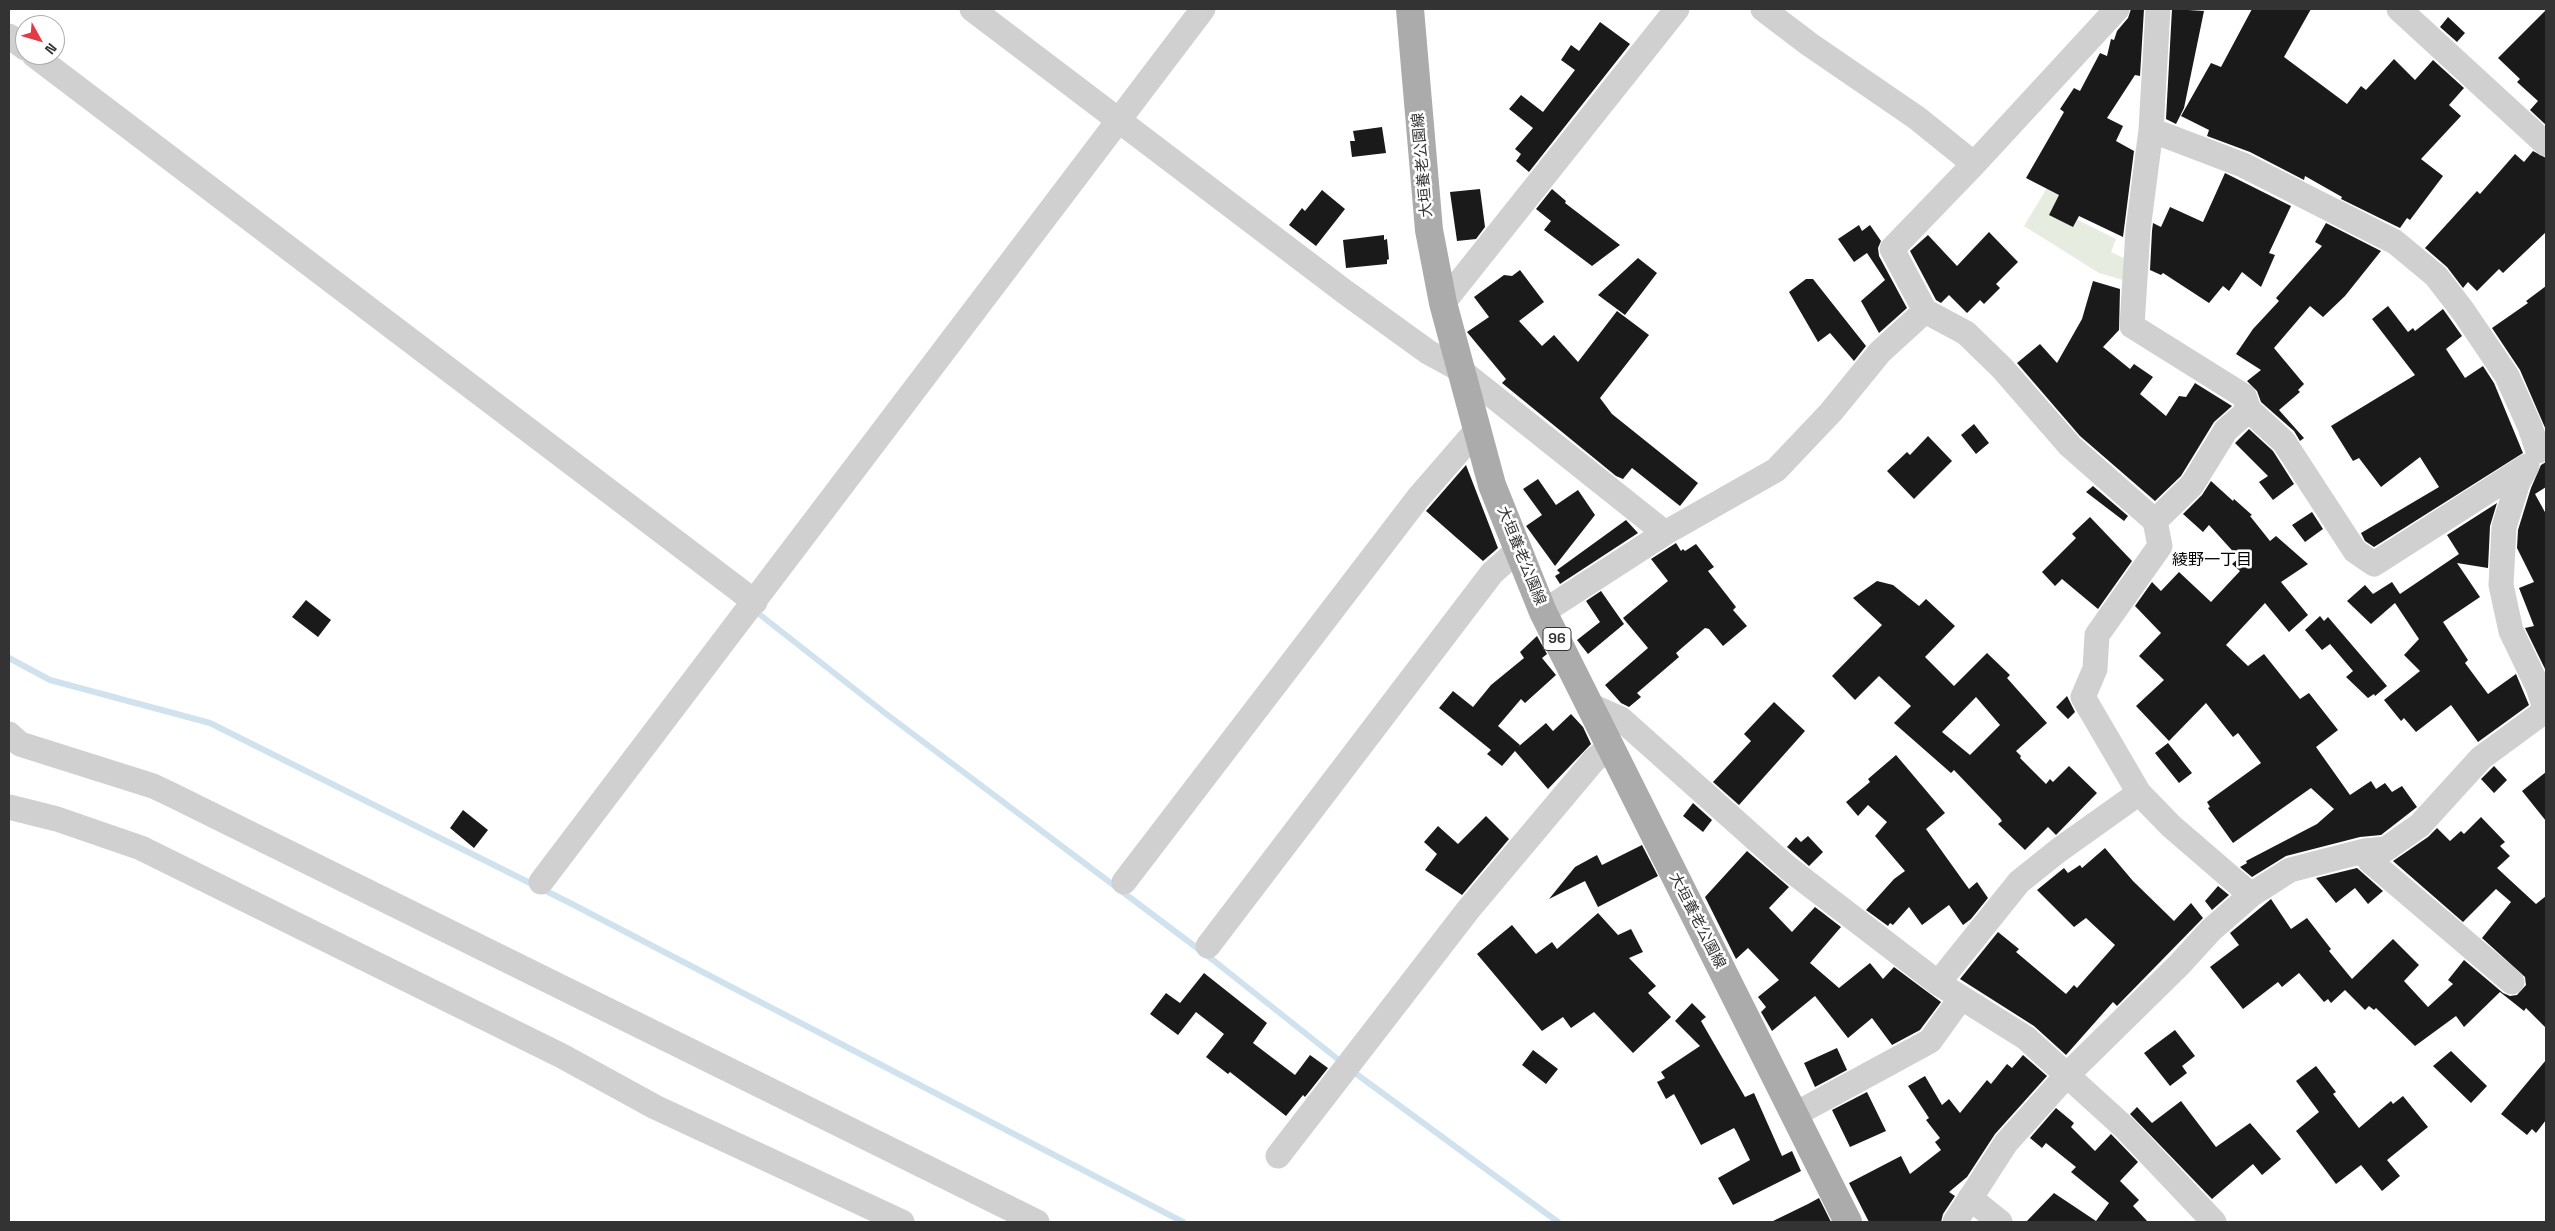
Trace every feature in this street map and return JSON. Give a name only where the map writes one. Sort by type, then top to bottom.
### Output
[{"type":"main road","name":"大垣養老公園線","points":[[1410,9],[1429,230],[1442,303],[1492,485],[1544,612],[1589,706],[1848,1222]]},
{"type":"street","points":[[972,9],[1345,292],[1428,352],[1459,369],[1665,533]]},
{"type":"street","points":[[541,882],[1203,9]]},
{"type":"street","points":[[1442,303],[1677,9]]},
{"type":"street","points":[[1763,9],[1790,17],[1974,164]]},
{"type":"street","points":[[2117,9],[1974,164],[1892,249],[1925,311],[1966,333],[2002,368],[2070,446],[2155,521],[2160,546],[2097,635],[2095,669],[2084,697],[2139,793],[2172,826],[2250,895]]},
{"type":"street","points":[[2158,9],[2151,130],[2138,230],[2132,326],[2244,396],[2250,410],[2284,442],[2356,551],[2374,564],[2536,456]]},
{"type":"street","points":[[2398,9],[2546,144]]},
{"type":"street","points":[[47,65],[754,602]]},
{"type":"street","points":[[1955,1222],[2006,1143],[2068,1074],[2179,966],[2211,930],[2250,895],[2290,870],[2364,851],[2386,849],[2420,825],[2481,758],[2546,711],[2542,685],[2511,631],[2501,584],[2504,527],[2518,482],[2536,456],[2530,427],[2507,376],[2463,311],[2436,276],[2395,242],[2243,165],[2151,130]]},
{"type":"street","points":[[1544,612],[1665,533],[1776,470],[1831,412],[1880,352],[1925,311]]},
{"type":"street","points":[[2155,521],[2192,485],[2226,430],[2250,410]]},
{"type":"street","points":[[1124,882],[1418,498],[1476,430]]},
{"type":"street","points":[[1208,946],[1492,573],[1518,550]]},
{"type":"street","points":[[1589,706],[1621,719],[1788,868],[1938,983],[2026,1038],[2068,1074],[2125,1128],[2214,1222]]},
{"type":"street","points":[[9,734],[20,744],[153,786],[168,793],[1037,1222]]},
{"type":"street","points":[[1278,1156],[1468,910],[1594,760],[1610,747]]},
{"type":"street","points":[[1938,983],[2019,882],[2059,850],[2139,793]]},
{"type":"street","points":[[9,807],[57,819],[141,848],[562,1056],[655,1107],[902,1222]]},
{"type":"street","points":[[2364,851],[2370,862],[2512,982]]},
{"type":"street","points":[[1794,1115],[1930,1041],[1961,998]]},
{"type":"street","points":[[1970,1198],[2000,1222]]},
{"type":"shaded area","points":[[2050,183],[2069,194],[2060,211],[2116,239],[2111,252],[2130,261],[2130,282],[2099,273],[2024,226]]},
{"type":"building","points":[[2131,9],[2144,9],[2140,76],[2135,75],[2107,118],[2123,126],[2116,141],[2134,151],[2123,237],[2079,216],[2073,227],[2049,215],[2059,195],[2026,178],[2064,112],[2060,109],[2074,88],[2080,91],[2100,53],[2107,56],[2111,39],[2114,40],[2117,31],[2128,18]]},
{"type":"building","points":[[2172,9],[2204,11],[2184,108],[2176,124],[2166,119]]},
{"type":"building","points":[[2252,9],[2311,9],[2284,57],[2347,104],[2361,86],[2366,90],[2394,59],[2415,80],[2433,60],[2464,88],[2449,105],[2461,116],[2421,159],[2443,176],[2410,220],[2407,218],[2400,228],[2341,199],[2342,197],[2305,176],[2304,180],[2250,152],[2207,136],[2209,130],[2181,116],[2211,63],[2221,67]]},
{"type":"building","points":[[2546,10],[2546,125],[2530,110],[2538,101],[2517,82],[2520,79],[2498,58]]},
{"type":"building","points":[[2448,17],[2465,33],[2457,42],[2440,27]]},
{"type":"building","points":[[1600,22],[1630,44],[1529,172],[1516,161],[1521,154],[1515,149],[1533,128],[1509,109],[1521,95],[1543,112],[1575,70],[1561,60],[1571,45],[1579,51]]},
{"type":"building","points":[[1382,127],[1386,153],[1352,157],[1350,141],[1355,141],[1353,131]]},
{"type":"building","points":[[2533,151],[2546,158],[2546,232],[2503,273],[2499,269],[2477,291],[2468,282],[2463,288],[2447,267],[2425,248],[2477,191],[2480,194],[2515,154],[2524,162]]},
{"type":"building","points":[[2225,173],[2291,206],[2269,253],[2275,255],[2261,287],[2242,272],[2229,291],[2223,286],[2209,303],[2163,273],[2161,275],[2150,270],[2152,231],[2153,223],[2161,227],[2170,207],[2203,222]]},
{"type":"building","points":[[1480,189],[1485,227],[1476,239],[1457,241],[1450,192]]},
{"type":"building","points":[[1552,189],[1566,201],[1565,203],[1620,245],[1592,266],[1544,230],[1551,221],[1536,209]]},
{"type":"building","points":[[1322,190],[1345,209],[1316,246],[1289,225],[1302,208],[1305,211]]},
{"type":"building","points":[[2326,223],[2381,251],[2345,296],[2323,317],[2310,306],[2274,348],[2304,384],[2298,390],[2300,392],[2279,410],[2304,438],[2300,441],[2294,431],[2261,402],[2257,391],[2247,381],[2261,370],[2236,354],[2253,329],[2279,301],[2276,298],[2322,246],[2315,242]]},
{"type":"building","points":[[1859,225],[1862,231],[1870,225],[1881,241],[1878,248],[1879,256],[1907,308],[1879,333],[1861,301],[1885,280],[1867,253],[1854,262],[1838,239]]},
{"type":"building","points":[[1989,232],[2018,262],[1996,284],[2000,288],[1984,304],[1980,300],[1967,313],[1949,295],[1941,303],[1936,300],[1910,251],[1928,235],[1957,266]]},
{"type":"building","points":[[1384,235],[1384,240],[1387,239],[1389,259],[1387,264],[1346,268],[1343,240]]},
{"type":"building","points":[[1638,258],[1657,273],[1625,315],[1598,295]]},
{"type":"building","points":[[1520,270],[1544,302],[1519,321],[1542,346],[1554,335],[1578,362],[1617,311],[1649,335],[1600,398],[1612,414],[1698,483],[1680,506],[1632,468],[1623,479],[1616,476],[1502,383],[1506,379],[1467,332],[1489,317],[1474,297],[1504,275],[1512,276]]},
{"type":"building","points":[[1806,279],[1813,279],[1866,346],[1854,361],[1830,333],[1818,342],[1789,292]]},
{"type":"building","points":[[2093,281],[2120,289],[2119,330],[2103,347],[2130,369],[2134,364],[2153,377],[2140,394],[2166,416],[2179,396],[2186,397],[2195,383],[2232,406],[2214,422],[2181,476],[2155,501],[2080,436],[2017,363],[2040,344],[2057,363],[2082,319]]},
{"type":"building","points":[[2546,286],[2546,430],[2520,370],[2492,328],[2528,303],[2526,301]]},
{"type":"building","points":[[2388,306],[2408,332],[2413,328],[2415,331],[2443,309],[2462,336],[2446,349],[2465,378],[2483,366],[2494,383],[2523,453],[2374,547],[2365,541],[2361,533],[2439,487],[2420,457],[2381,487],[2359,458],[2353,461],[2331,426],[2415,375],[2372,319]]},
{"type":"building","points":[[1974,424],[1989,443],[1976,454],[1961,435]]},
{"type":"building","points":[[2249,429],[2273,451],[2294,484],[2273,500],[2259,482],[2268,476],[2235,443]]},
{"type":"building","points":[[1928,436],[1952,461],[1914,499],[1887,471],[1907,452],[1910,455]]},
{"type":"building","points":[[2546,462],[2546,487],[2535,494],[2546,514],[2546,671],[2525,628],[2534,626],[2519,588],[2534,582],[2517,548],[2518,530],[2531,488],[2541,465]]},
{"type":"building","points":[[1466,465],[1498,548],[1483,561],[1426,511]]},
{"type":"building","points":[[1538,479],[1556,505],[1578,490],[1595,515],[1555,566],[1526,526],[1542,515],[1523,489]]},
{"type":"building","points":[[2211,481],[2252,515],[2250,516],[2270,541],[2276,536],[2308,564],[2281,582],[2308,615],[2289,632],[2265,603],[2226,645],[2248,666],[2264,654],[2300,699],[2309,693],[2338,730],[2316,747],[2350,795],[2371,781],[2376,789],[2385,783],[2392,792],[2402,786],[2417,807],[2381,835],[2360,837],[2286,856],[2252,877],[2240,867],[2247,863],[2246,861],[2317,824],[2334,809],[2311,788],[2233,843],[2208,808],[2210,807],[2207,802],[2261,763],[2238,733],[2233,737],[2206,703],[2169,741],[2136,706],[2164,680],[2139,656],[2161,633],[2135,606],[2152,582],[2161,591],[2179,572],[2211,602],[2240,571],[2232,564],[2239,558],[2209,525],[2203,532],[2183,514],[2202,495]]},
{"type":"building","points":[[2093,486],[2128,516],[2124,521],[2086,492]]},
{"type":"building","points":[[2497,503],[2490,526],[2488,568],[2457,563],[2480,597],[2443,622],[2468,660],[2465,663],[2488,694],[2516,674],[2529,705],[2478,742],[2451,705],[2416,732],[2404,718],[2401,721],[2384,700],[2420,671],[2404,655],[2419,639],[2395,603],[2371,624],[2347,601],[2365,585],[2373,594],[2392,582],[2400,594],[2459,554],[2447,535]]},
{"type":"building","points":[[2312,512],[2323,529],[2305,542],[2292,525]]},
{"type":"building","points":[[2090,517],[2132,561],[2098,609],[2062,579],[2055,586],[2042,572],[2076,538],[2072,534]]},
{"type":"building","points":[[1626,520],[1638,533],[1560,584],[1555,576],[1560,573],[1557,570]]},
{"type":"building","points":[[1676,543],[1681,551],[1683,549],[1685,551],[1696,544],[1714,567],[1708,571],[1736,607],[1733,610],[1747,626],[1723,646],[1709,629],[1705,628],[1676,653],[1679,657],[1637,693],[1641,697],[1629,707],[1621,703],[1605,685],[1648,648],[1623,618],[1668,581],[1651,559]]},
{"type":"building","points":[[1877,581],[1893,585],[1919,606],[1926,599],[1955,626],[1925,657],[1954,686],[1987,653],[2010,675],[2007,678],[2047,723],[2016,751],[2021,756],[2020,758],[2046,784],[2050,779],[2053,782],[2069,766],[2097,793],[2056,835],[2048,827],[2025,850],[1998,824],[2002,821],[2000,818],[1954,770],[1951,773],[1894,723],[1911,706],[1879,676],[1855,700],[1832,676],[1882,625],[1853,598]],"holes":[[[1976,697],[2000,725],[1970,755],[1942,732]]]},
{"type":"building","points":[[1601,591],[1624,624],[1588,654],[1577,640],[1600,622],[1586,601]]},
{"type":"building","points":[[306,600],[331,620],[318,637],[292,617]]},
{"type":"building","points":[[2320,616],[2324,621],[2328,617],[2387,686],[2375,696],[2374,694],[2368,698],[2346,677],[2353,671],[2330,644],[2322,650],[2305,630]]},
{"type":"building","points":[[1537,636],[1547,654],[1542,658],[1556,675],[1525,703],[1521,699],[1498,726],[1520,745],[1518,747],[1546,723],[1553,731],[1571,714],[1583,727],[1591,744],[1548,789],[1515,751],[1502,766],[1487,754],[1491,750],[1439,708],[1453,691],[1473,707],[1491,685],[1524,658],[1520,652]]},
{"type":"building","points":[[2067,696],[2075,712],[2068,719],[2056,707]]},
{"type":"building","points":[[1774,702],[1805,731],[1739,805],[1713,782],[1751,741],[1744,734]]},
{"type":"building","points":[[2168,743],[2192,773],[2179,783],[2155,753]]},
{"type":"building","points":[[1896,755],[1945,813],[1926,829],[1969,889],[1977,882],[1988,898],[1971,919],[1963,925],[1949,905],[1922,925],[1909,907],[1893,925],[1890,923],[1888,926],[1866,910],[1894,879],[1905,871],[1875,836],[1887,822],[1868,805],[1858,816],[1846,802],[1870,782],[1868,779]]},
{"type":"building","points":[[2494,766],[2507,780],[2494,793],[2481,779]]},
{"type":"building","points":[[2546,772],[2546,821],[2522,791]]},
{"type":"building","points":[[1693,803],[1712,820],[1703,832],[1683,816]]},
{"type":"building","points":[[463,810],[488,830],[474,848],[450,828]]},
{"type":"building","points":[[1486,816],[1509,839],[1462,895],[1425,870],[1437,854],[1424,842],[1438,826],[1458,844]]},
{"type":"building","points":[[2481,817],[2505,842],[2500,846],[2510,856],[2497,868],[2536,904],[2546,896],[2546,1028],[2526,1008],[2524,1011],[2500,992],[2464,1027],[2456,1016],[2415,1046],[2376,1008],[2374,1010],[2369,1006],[2365,1010],[2345,990],[2331,1003],[2328,999],[2324,1002],[2299,973],[2282,987],[2278,982],[2243,1009],[2210,967],[2239,945],[2230,933],[2271,899],[2291,929],[2307,918],[2331,949],[2329,951],[2352,979],[2393,939],[2419,965],[2404,981],[2428,1007],[2453,984],[2448,980],[2464,960],[2503,993],[2510,996],[2517,995],[2526,985],[2525,977],[2482,938],[2511,902],[2496,889],[2463,922],[2393,861],[2428,837],[2437,828],[2450,841],[2461,831],[2464,834]]},
{"type":"building","points":[[1808,836],[1823,852],[1809,866],[1787,847],[1796,837],[1801,842]]},
{"type":"building","points":[[1642,845],[1658,876],[1598,907],[1585,881],[1549,899],[1575,867],[1597,855],[1602,865]]},
{"type":"building","points":[[2105,848],[2133,881],[2174,921],[2191,903],[2203,918],[2117,1006],[2113,1002],[2066,1055],[2034,1026],[1960,979],[1998,932],[2019,949],[2016,952],[2066,994],[2074,985],[2077,988],[2115,945],[2086,918],[2074,927],[2037,890],[2064,868],[2068,873],[2080,865],[2082,868]]},
{"type":"building","points":[[1747,851],[1789,887],[1769,908],[1792,932],[1815,907],[1841,927],[1810,963],[1839,988],[1870,963],[1883,979],[1894,967],[1941,1002],[1920,1030],[1892,1045],[1872,1018],[1848,1038],[1815,996],[1772,1031],[1761,1012],[1766,1007],[1758,997],[1779,980],[1748,948],[1736,959],[1705,897]]},
{"type":"building","points":[[2357,868],[2383,891],[2368,904],[2355,888],[2336,903],[2316,878]]},
{"type":"building","points":[[2218,886],[2229,895],[2212,910],[2205,901]]},
{"type":"building","points":[[1598,913],[1618,935],[1631,929],[1643,952],[1629,958],[1656,986],[1648,993],[1671,1017],[1633,1053],[1594,1012],[1571,1028],[1563,1017],[1542,1031],[1477,954],[1512,925],[1536,954],[1552,942],[1557,949]]},
{"type":"building","points":[[1204,973],[1267,1023],[1253,1043],[1295,1075],[1310,1055],[1328,1068],[1305,1097],[1303,1095],[1286,1116],[1230,1072],[1228,1074],[1206,1057],[1224,1034],[1196,1012],[1178,1035],[1150,1014],[1166,993],[1180,1003]]},
{"type":"building","points":[[1692,1003],[1706,1017],[1701,1021],[1745,1097],[1754,1093],[1782,1156],[1792,1151],[1801,1171],[1733,1205],[1718,1178],[1750,1160],[1736,1131],[1734,1128],[1701,1145],[1674,1094],[1666,1099],[1657,1082],[1665,1078],[1661,1072],[1700,1046],[1675,1021]]},
{"type":"building","points":[[2175,1030],[2195,1056],[2182,1066],[2187,1073],[2170,1086],[2144,1053]]},
{"type":"building","points":[[1837,1048],[1847,1070],[1815,1087],[1804,1063]]},
{"type":"building","points":[[1533,1050],[1558,1069],[1546,1084],[1522,1065]]},
{"type":"building","points":[[2451,1051],[2487,1086],[2471,1103],[2433,1066]]},
{"type":"building","points":[[2023,1055],[2047,1076],[1995,1134],[1967,1177],[1949,1192],[1955,1196],[1943,1214],[1941,1222],[1869,1222],[1849,1183],[1901,1156],[1910,1174],[1941,1150],[1935,1142],[1940,1138],[1926,1120],[1929,1118],[1908,1086],[1925,1076],[1942,1105],[1949,1099],[1960,1113],[1987,1080],[1991,1084],[2007,1064],[2012,1068]]},
{"type":"building","points":[[2546,1060],[2546,1120],[2536,1133],[2532,1129],[2527,1135],[2501,1114]]},
{"type":"building","points":[[2316,1066],[2336,1092],[2333,1094],[2359,1128],[2391,1101],[2393,1104],[2403,1096],[2428,1127],[2387,1160],[2400,1176],[2382,1191],[2361,1165],[2336,1184],[2296,1131],[2319,1112],[2296,1081]]},
{"type":"building","points":[[1867,1092],[1886,1131],[1850,1147],[1832,1110]]},
{"type":"building","points":[[2181,1101],[2216,1147],[2250,1123],[2281,1159],[2262,1175],[2253,1164],[2212,1199],[2130,1114],[2137,1107],[2152,1123]]},
{"type":"building","points":[[2056,1108],[2074,1123],[2071,1127],[2095,1151],[2111,1134],[2138,1162],[2120,1181],[2139,1200],[2133,1206],[2148,1222],[2026,1222],[2054,1193],[2096,1221],[2109,1203],[2071,1172],[2076,1167],[2046,1143],[2042,1148],[2030,1138]]},
{"type":"building","points":[[1819,1198],[1831,1222],[1771,1222],[1808,1204]]},
{"type":"waterway","points":[[754,610],[885,713],[1213,960],[1344,1064]]},
{"type":"waterway","points":[[9,658],[50,680],[210,723],[572,904],[1183,1222]]},
{"type":"waterway","points":[[1351,1070],[1558,1222]]},
{"type":"district","name":"綾野一丁目","points":[[2212,561]]}]
